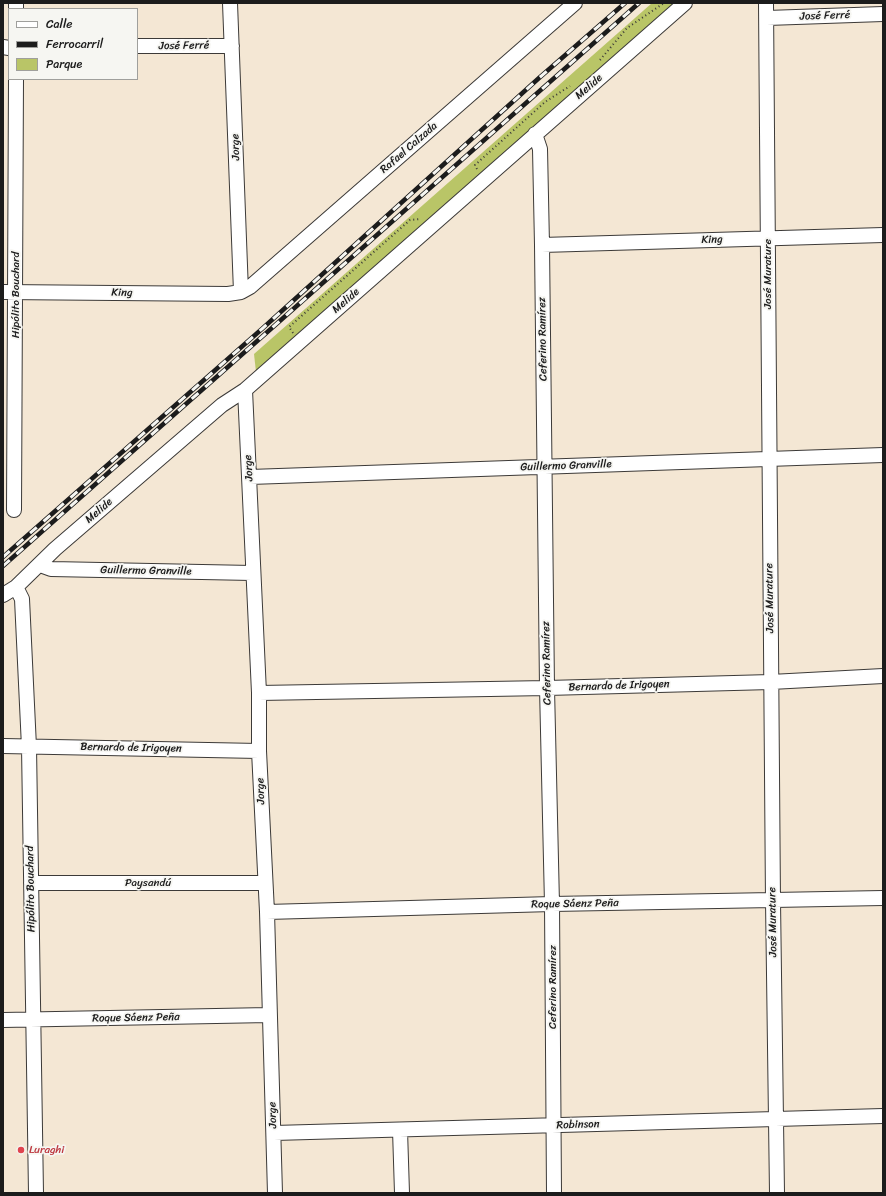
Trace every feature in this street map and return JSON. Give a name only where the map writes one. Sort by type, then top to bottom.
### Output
[{"type":"street","name":"Jorge","points":[[230,3],[241,292]]},
{"type":"street","name":"Rafael Calzada","points":[[241,292],[256,281],[575,3]]},
{"type":"street","name":"Melide","points":[[3,595],[16,587],[55,550],[222,405],[245,390],[685,3]]},
{"type":"street","name":"José Murature","points":[[766,3],[773,901],[778,1193]]},
{"type":"street","name":"José Ferré","points":[[767,18],[883,14]]},
{"type":"street","name":"José Ferré","points":[[138,46],[232,46]]},
{"type":"street","name":"Hipólito Bouchard","points":[[14,510],[9,292],[16,80]]},
{"type":"street","name":"Ceferino Ramírez","points":[[535,134],[540,149],[542,245],[547,688],[552,904],[554,1193]]},
{"type":"street","name":"King","points":[[542,245],[883,236]]},
{"type":"street","name":"King","points":[[9,292],[228,294],[241,292]]},
{"type":"street","name":"Jorge","points":[[245,390],[250,477],[252,573],[259,693],[259,751],[264,883],[267,912],[275,1193]]},
{"type":"street","name":"Guillermo Granville","points":[[250,477],[883,455]]},
{"type":"street","name":"Guillermo Granville","points":[[40,565],[51,569],[252,573]]},
{"type":"street","name":"Hipólito Bouchard","points":[[16,587],[22,599],[29,747],[32,1020],[36,1193]]},
{"type":"street","name":"Bernardo de Irigoyen","points":[[259,693],[771,682],[883,676]]},
{"type":"street","name":"Bernardo de Irigoyen","points":[[3,746],[259,751]]},
{"type":"street","name":"Paysandú","points":[[31,883],[264,883]]},
{"type":"street","name":"Roque Sáenz Peña","points":[[267,912],[552,904],[883,898]]},
{"type":"street","name":"Roque Sáenz Peña","points":[[3,1020],[269,1015]]},
{"type":"street","name":"Robinson","points":[[274,1133],[883,1116]]},
{"type":"street","points":[[400,1130],[402,1193]]},
{"type":"path","points":[[598,62],[627,28],[664,3]]},
{"type":"path","points":[[478,171],[475,165],[545,102],[576,82]]},
{"type":"path","points":[[287,338],[293,333],[290,327],[410,220],[422,219]]},
{"type":"green space","points":[[652,3],[674,3],[256,372],[254,354]]},
{"type":"railway","points":[[3,557],[263,328],[539,78],[625,3]]},
{"type":"railway","points":[[3,566],[639,3]]},
{"type":"place","name":"Luraghi","points":[[21,1150]]}]
